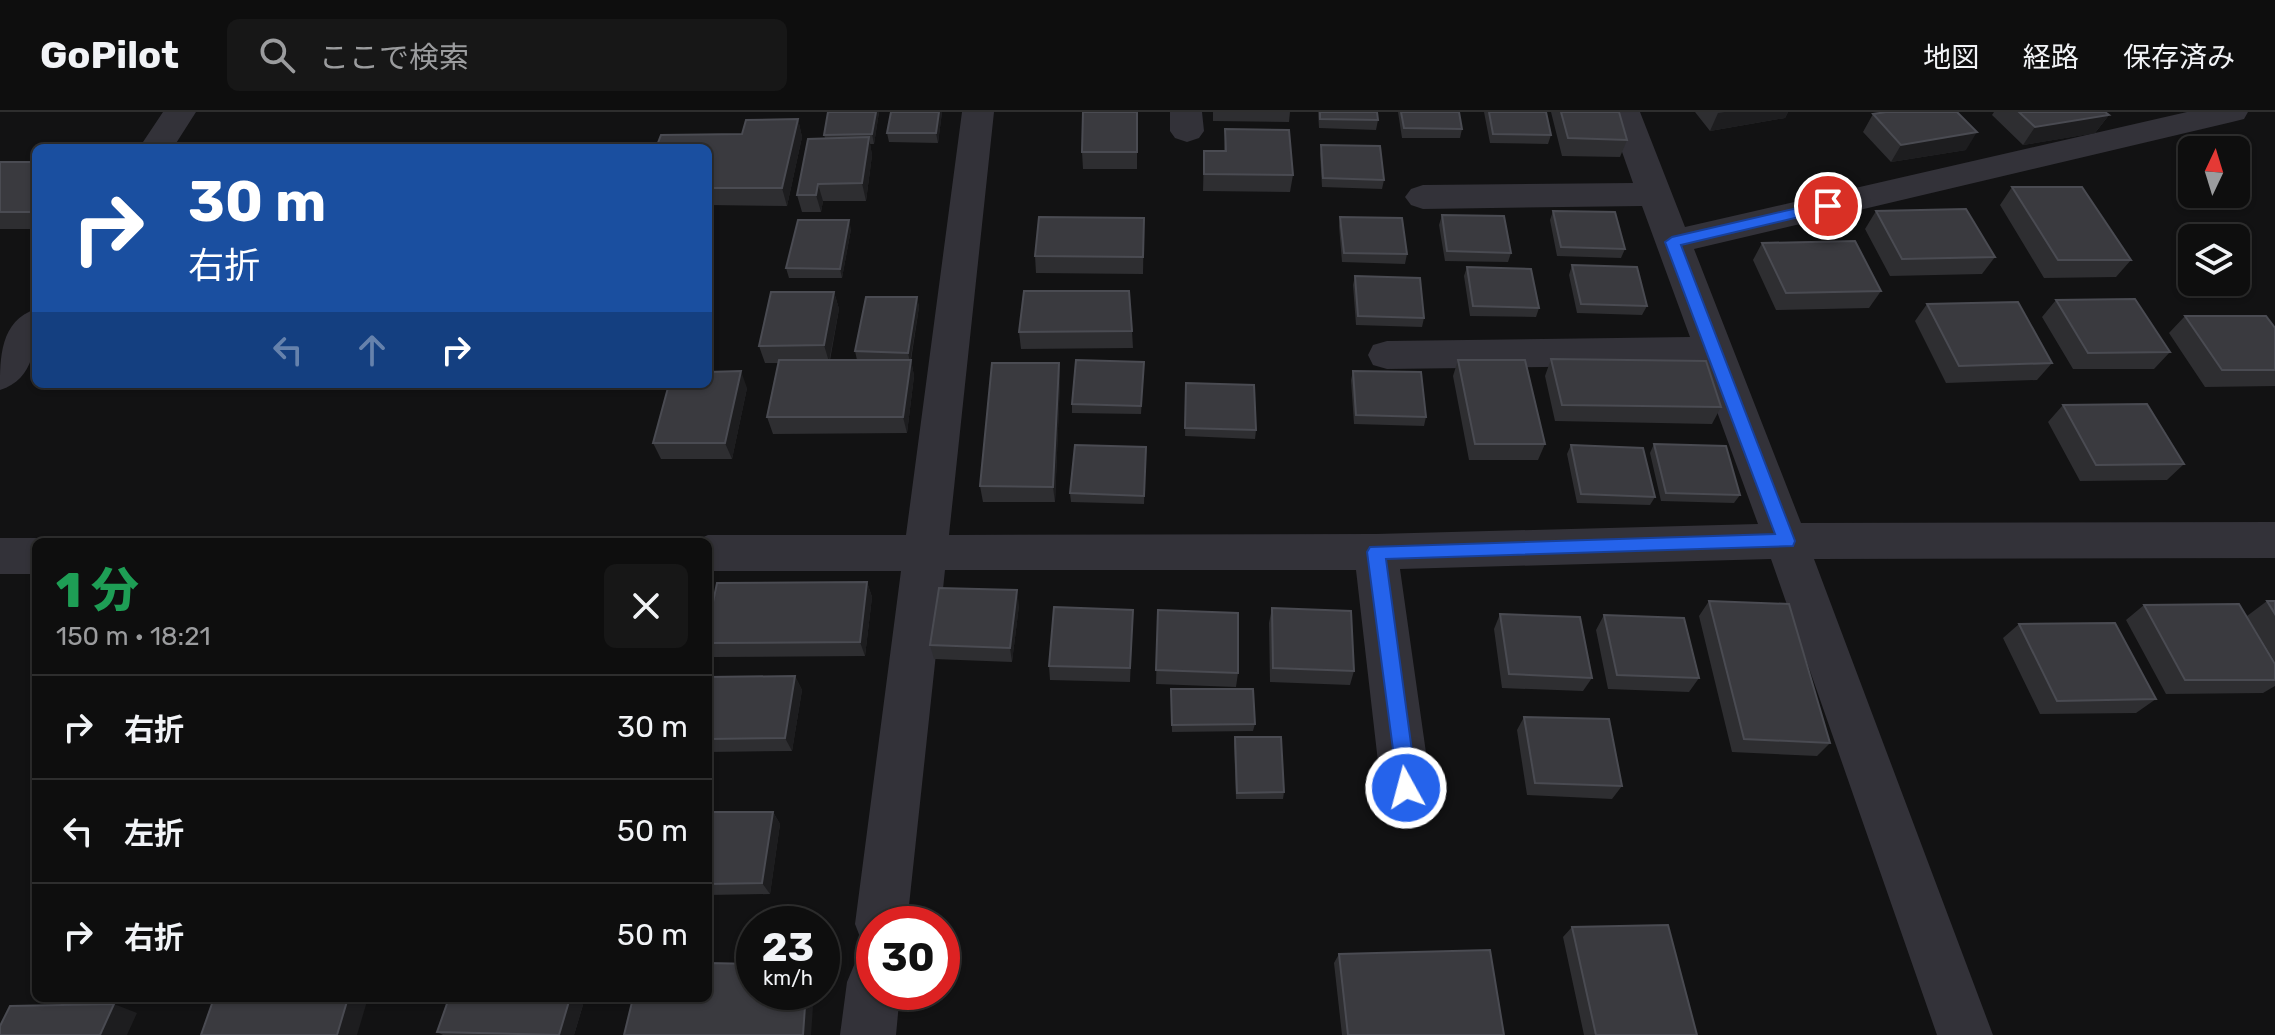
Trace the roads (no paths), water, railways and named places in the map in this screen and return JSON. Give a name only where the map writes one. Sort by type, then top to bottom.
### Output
[{"type":"street","points":[[159,144],[180,112]]},
{"type":"street","points":[[883,906],[978,112]]},
{"type":"street","points":[[1624,112],[1786,541],[1965,1035]]},
{"type":"street","points":[[1672,242],[2232,112]]},
{"type":"street","points":[[1423,197],[1654,194]]},
{"type":"street","points":[[0,375],[32,329]]},
{"type":"street","points":[[1387,355],[1712,351]]},
{"type":"street","points":[[712,553],[1376,552],[1786,541],[2275,540]]},
{"type":"street","points":[[1376,552],[1406,788]]},
{"type":"street","points":[[0,556],[32,556]]},
{"type":"street","points":[[868,1035],[871,1010]]}]
